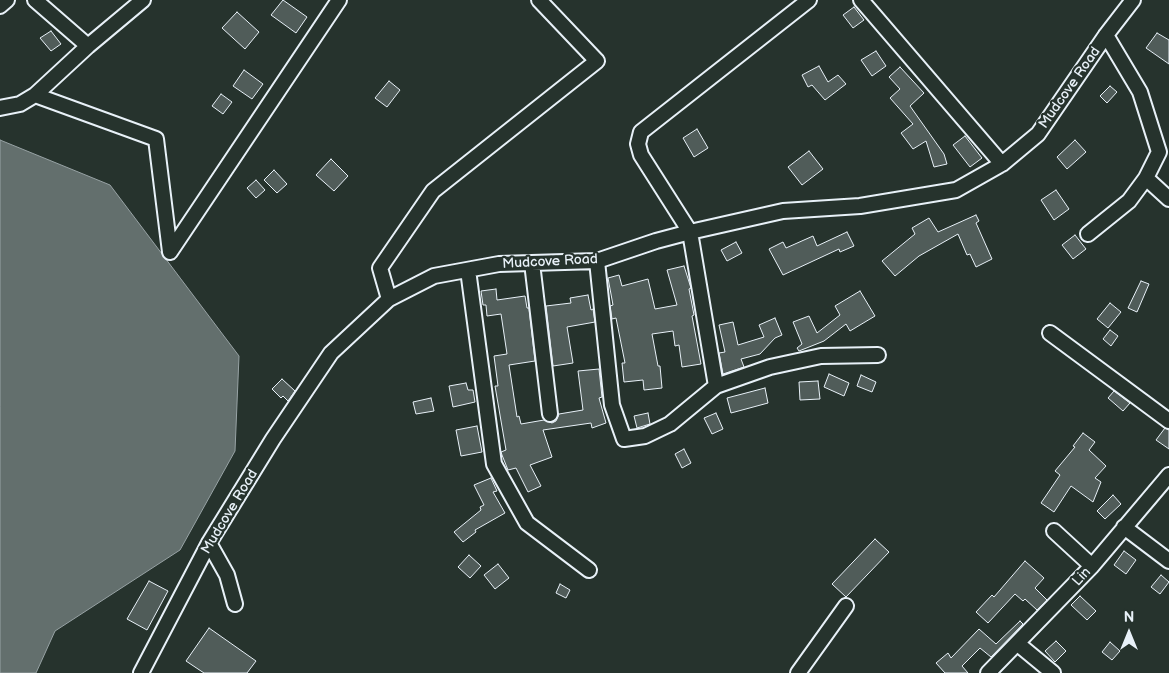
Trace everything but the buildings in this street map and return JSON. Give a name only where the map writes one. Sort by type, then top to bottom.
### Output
[{"type":"street","points":[[0,6],[7,0]]},
{"type":"street","points":[[35,0],[88,46]]},
{"type":"street","points":[[35,95],[156,139],[170,252],[339,0]]},
{"type":"street","points":[[389,298],[380,268],[433,191],[597,61],[539,0]]},
{"type":"street","points":[[716,386],[690,232],[641,155],[638,144],[641,132],[809,0]]},
{"type":"street","points":[[861,0],[1002,164]]},
{"type":"street","name":"Mudcove Road","points":[[141,673],[210,543],[273,439],[331,354],[389,298],[434,276],[499,264],[597,261],[656,241],[783,211],[860,206],[956,190],[1002,164],[1038,134],[1106,35],[1133,0]]},
{"type":"street","points":[[0,108],[20,104],[35,95],[139,1]]},
{"type":"street","points":[[1088,234],[1129,201],[1146,178],[1159,152],[1140,92],[1106,35]]},
{"type":"street","points":[[1146,178],[1169,199]]},
{"type":"street","points":[[597,261],[612,405],[624,439],[645,436],[670,424],[692,408],[716,386],[770,367],[821,356],[878,354]]},
{"type":"street","points":[[532,263],[550,414]]},
{"type":"street","points":[[468,270],[494,464],[526,523],[589,570]]},
{"type":"street","points":[[1050,333],[1169,421]]},
{"type":"street","name":"Lin","points":[[988,673],[1092,566],[1169,475]]},
{"type":"street","points":[[1124,527],[1169,561]]},
{"type":"street","points":[[1054,531],[1092,566]]},
{"type":"street","points":[[210,543],[227,575],[235,604]]},
{"type":"street","points":[[798,673],[846,606]]},
{"type":"street","points":[[1018,644],[1053,673]]},
{"type":"shaded area","points":[[0,140],[110,185],[239,356],[235,451],[180,550],[55,631],[36,673],[0,673]]}]
